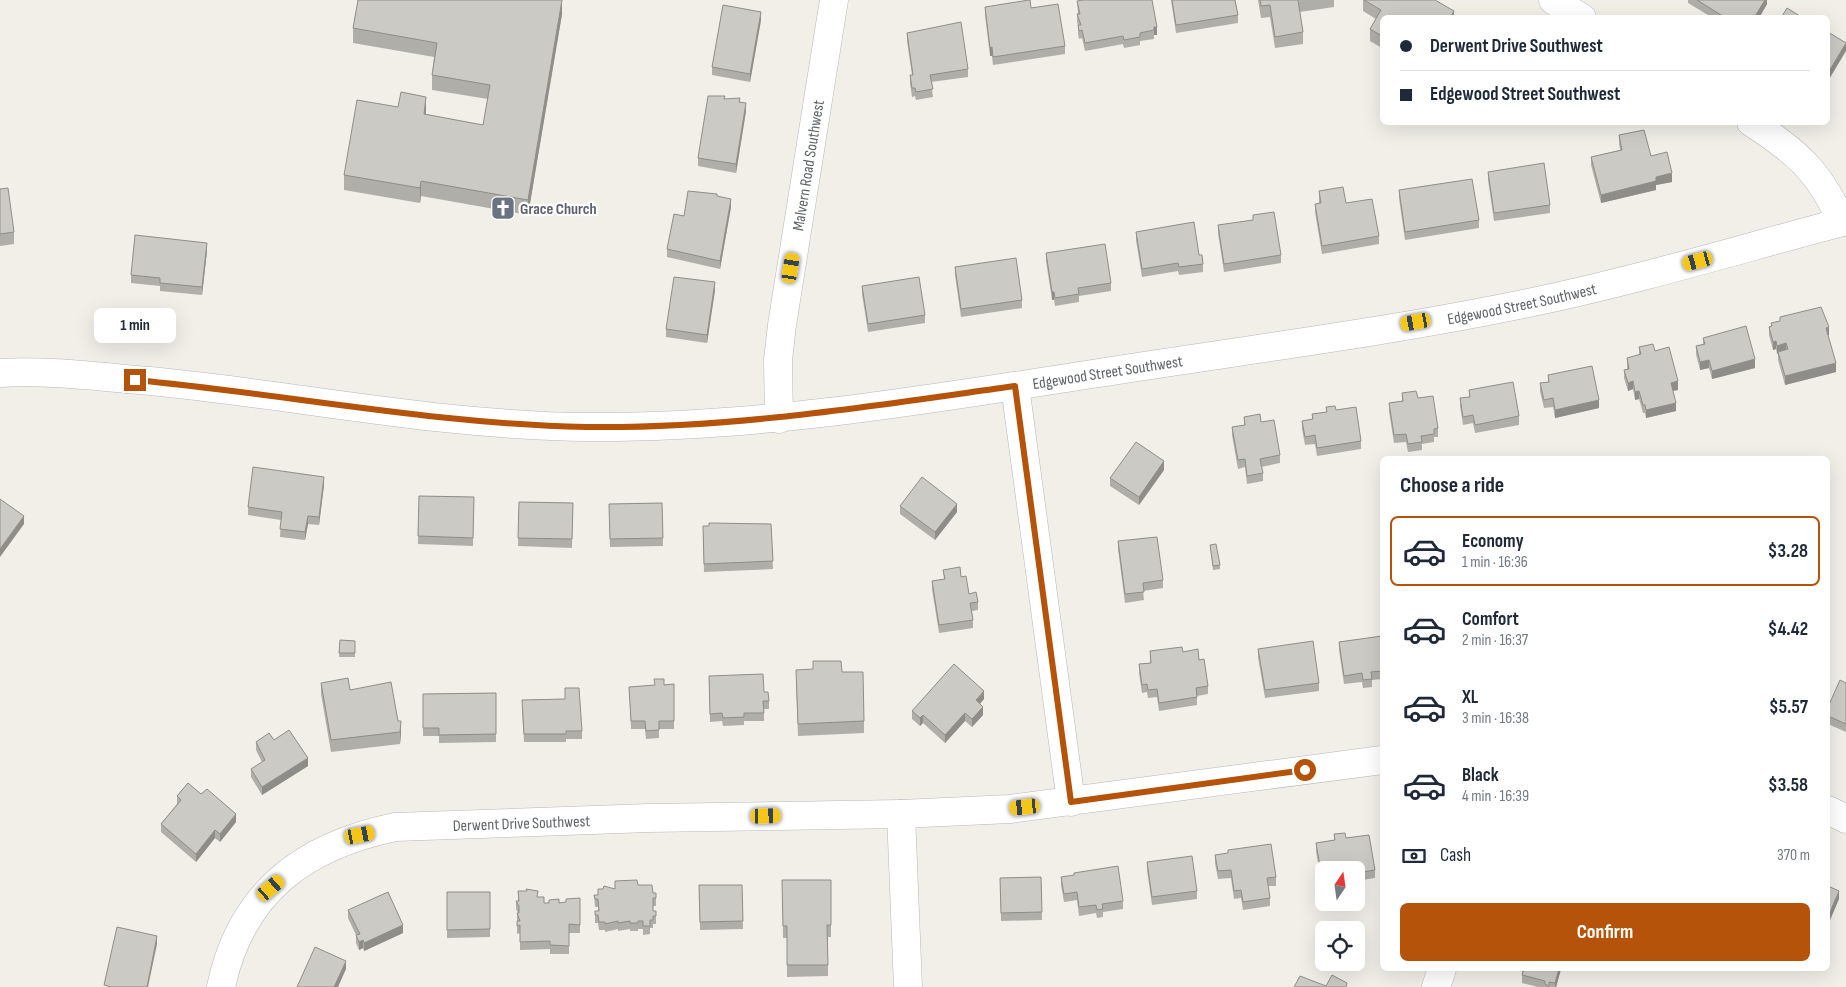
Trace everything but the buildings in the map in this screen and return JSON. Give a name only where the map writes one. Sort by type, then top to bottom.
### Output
[{"type":"street","name":"Malvern Road Southwest","points":[[779,419],[778,360],[782,325],[834,0]]},
{"type":"street","points":[[1553,0],[1577,15]]},
{"type":"street","points":[[1755,125],[1785,145],[1811,168],[1831,197],[1844,222]]},
{"type":"street","name":"Edgewood Street Southwest","points":[[0,373],[84,375],[185,385],[476,422],[587,427],[707,424],[779,419],[1015,386],[1324,338],[1526,303],[1644,276],[1844,222]]},
{"type":"street","points":[[1015,386],[1071,802]]},
{"type":"street","name":"Derwent Drive Southwest","points":[[221,987],[226,964],[240,930],[252,910],[271,888],[294,868],[325,848],[360,835],[395,827],[640,819],[901,814],[1010,809],[1380,760]]},
{"type":"street","points":[[1830,811],[1846,819]]},
{"type":"street","points":[[901,814],[908,987]]},
{"type":"street","points":[[1436,987],[1441,971]]},
{"type":"place","name":"Grace Church","points":[[503,208]]},
{"type":"route","points":[[135,380],[476,422],[587,427],[707,424],[779,419],[1015,386],[1071,802],[1305,770]]}]
